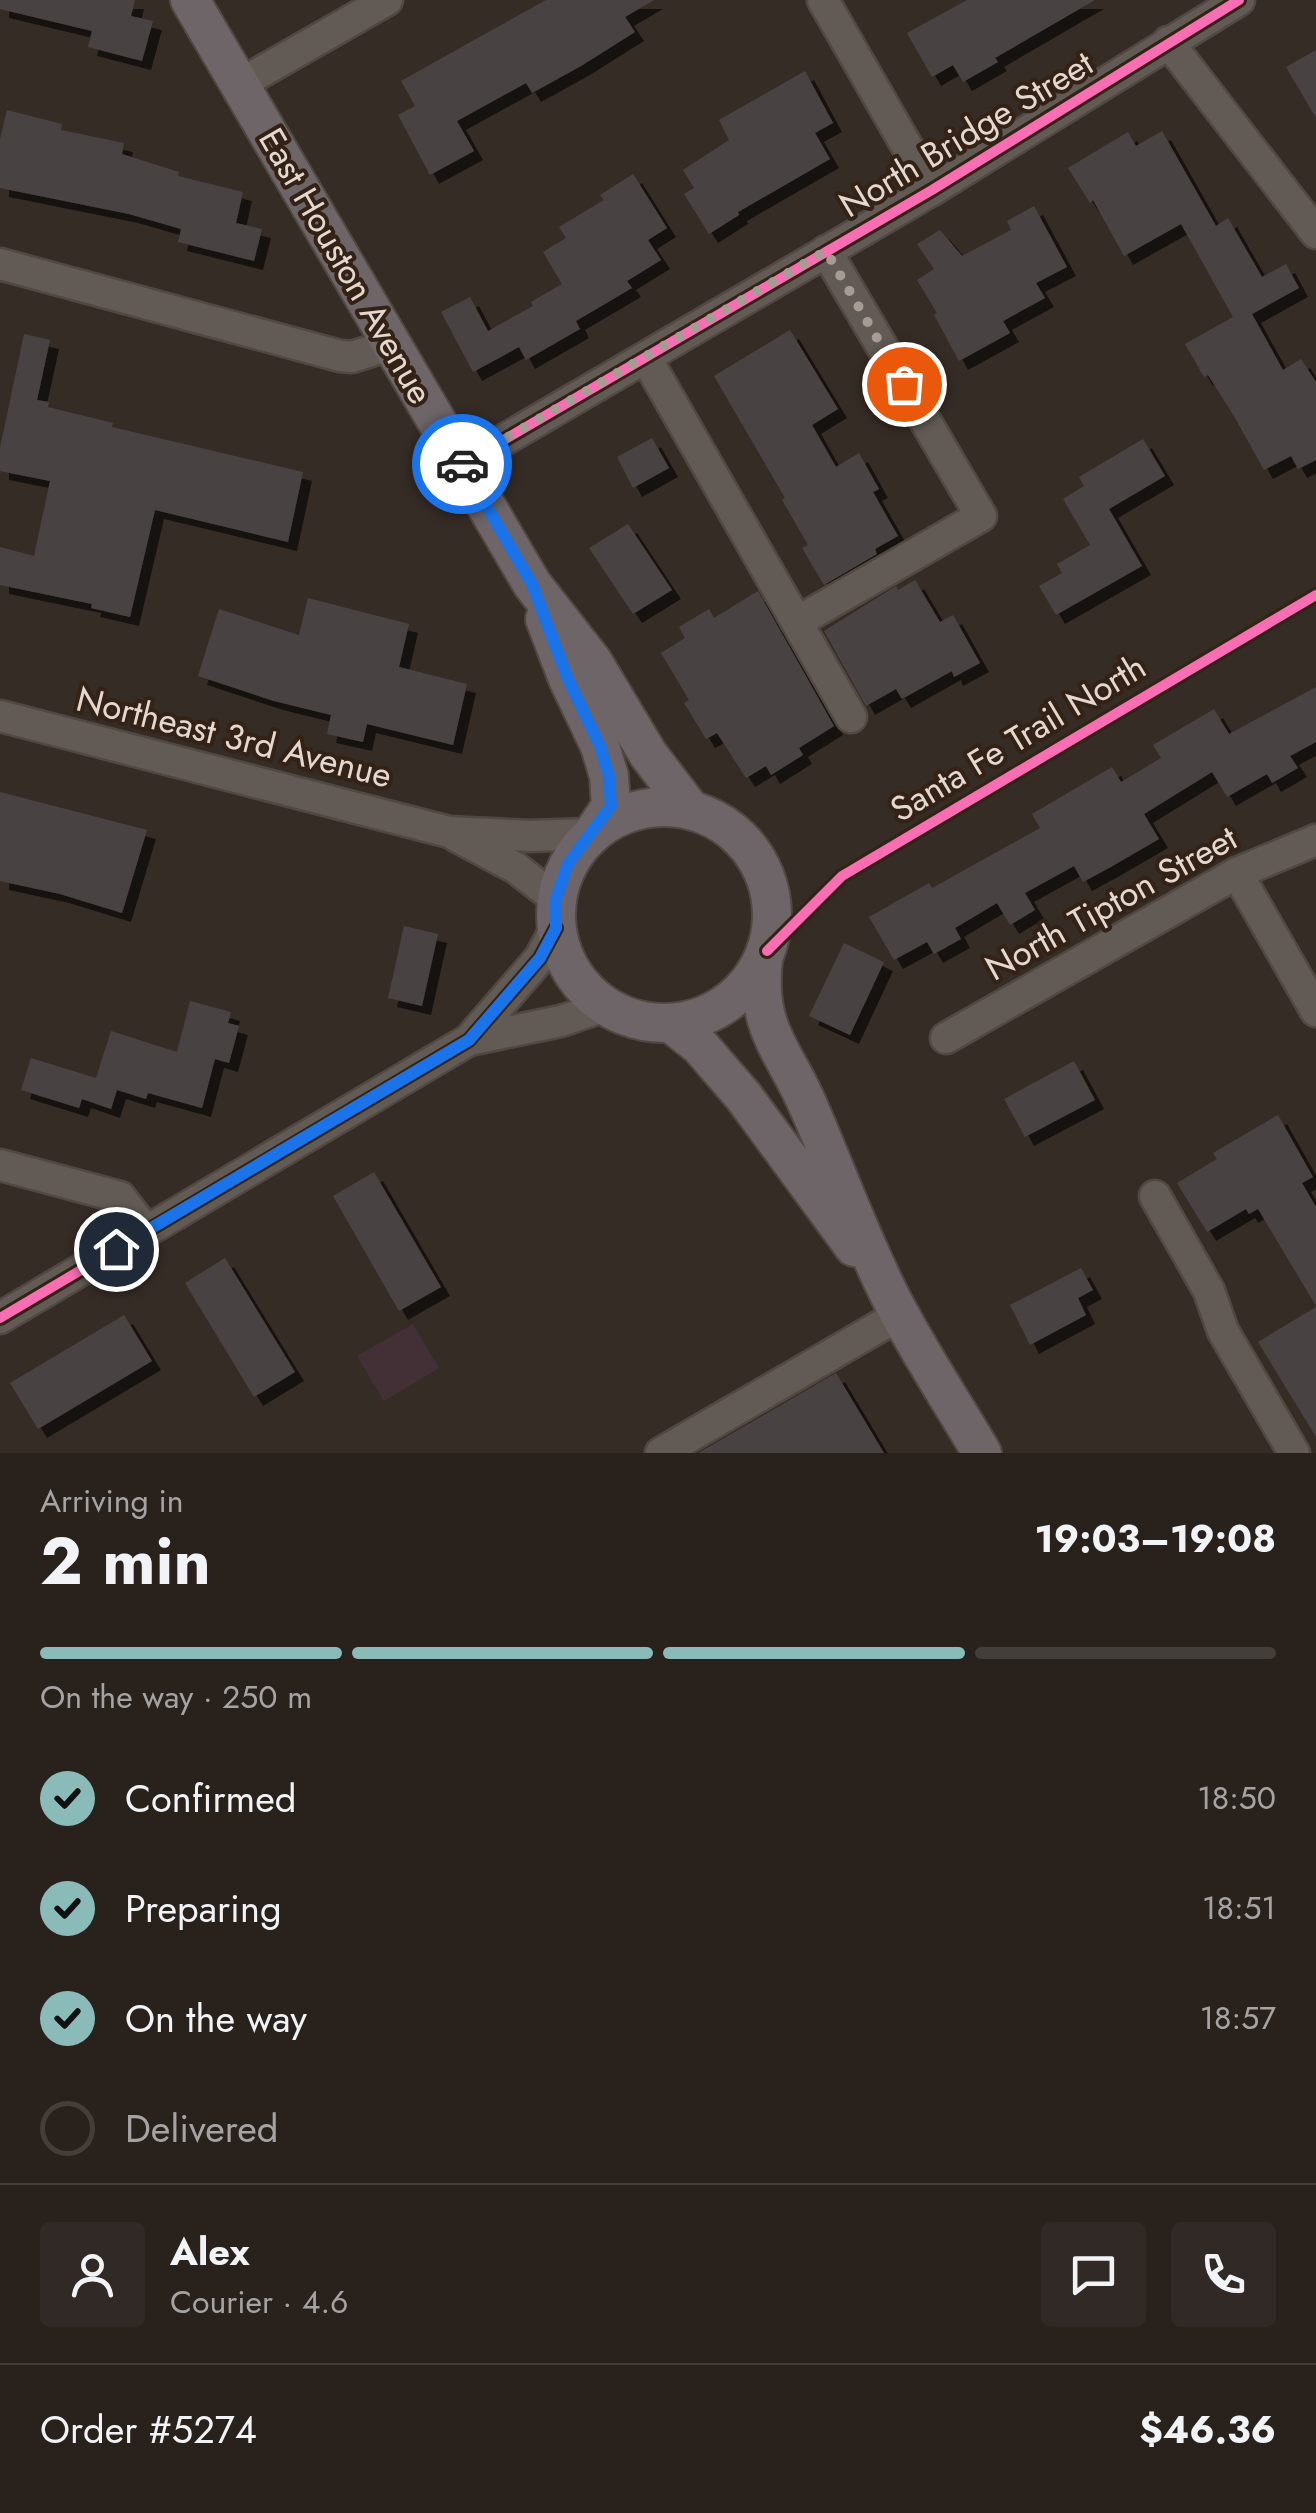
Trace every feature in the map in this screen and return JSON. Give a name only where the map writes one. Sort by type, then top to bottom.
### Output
[{"type":"main road","name":"East Houston Avenue","points":[[190,0],[532,584],[592,662],[648,754],[690,808]]},
{"type":"main road","name":"East Houston Avenue","points":[[532,584],[609,776],[611,806],[592,832]]},
{"type":"main road","points":[[764,960],[748,985],[726,1004],[700,1018],[672,1024],[637,1020],[605,1006],[581,986],[564,958],[556,913],[568,864],[592,832],[624,813],[657,805],[690,808],[724,823],[750,848],[767,880],[773,915],[760,986],[769,1033],[807,1102],[895,1304]]},
{"type":"main road","points":[[672,1024],[700,1046],[744,1097],[895,1304],[982,1453]]},
{"type":"street","points":[[240,84],[386,0]]},
{"type":"street","points":[[823,0],[932,190]]},
{"type":"street","name":"North Bridge Street","points":[[461,465],[932,190],[1239,0]]},
{"type":"street","points":[[1168,42],[1316,233]]},
{"type":"street","points":[[797,622],[981,516],[826,251]]},
{"type":"street","points":[[0,264],[340,356],[352,357],[392,344]]},
{"type":"street","points":[[646,358],[850,717]]},
{"type":"street","name":"Northeast 3rd Avenue","points":[[0,716],[449,832],[530,836],[592,832]]},
{"type":"street","name":"Northeast 3rd Avenue","points":[[449,832],[516,868],[556,913]]},
{"type":"street","name":"North Tipton Street","points":[[946,1038],[1236,872],[1316,840]]},
{"type":"street","points":[[1236,872],[1316,1011]]},
{"type":"street","points":[[0,1318],[469,1040],[540,958],[556,913]]},
{"type":"street","points":[[469,1040],[561,1021],[605,1006]]},
{"type":"street","points":[[0,1165],[120,1197],[146,1232]]},
{"type":"street","points":[[1155,1196],[1209,1290],[1223,1331],[1294,1453]]},
{"type":"street","points":[[662,1453],[895,1304]]},
{"type":"shaded area","points":[[413,1324],[439,1368],[384,1401],[357,1356]]},
{"type":"building","points":[[0,0],[135,0],[131,16],[153,21],[142,61],[88,47],[92,31],[0,9]]},
{"type":"building","points":[[546,0],[654,0],[625,17],[635,32],[581,66],[532,93],[526,83],[457,121],[474,151],[430,175],[398,115],[415,106],[401,81]]},
{"type":"building","points":[[967,0],[1095,0],[995,58],[998,62],[963,82],[953,65],[932,77],[907,33]]},
{"type":"building","points":[[1316,50],[1316,118],[1286,67]]},
{"type":"building","points":[[805,71],[833,123],[815,133],[830,159],[738,212],[709,234],[684,194],[694,188],[683,170],[729,140],[719,120]]},
{"type":"building","points":[[7,110],[62,124],[61,130],[124,143],[122,154],[179,172],[178,176],[243,192],[236,223],[262,229],[254,261],[178,242],[181,229],[129,214],[0,188],[0,139]]},
{"type":"building","points":[[1162,131],[1216,226],[1228,218],[1262,277],[1286,264],[1299,288],[1252,314],[1283,370],[1301,359],[1316,382],[1316,460],[1298,469],[1291,456],[1264,470],[1234,416],[1185,344],[1233,317],[1181,224],[1124,256],[1093,200],[1090,203],[1068,168],[1128,132],[1136,146]]},
{"type":"building","points":[[633,174],[667,228],[648,240],[661,260],[627,281],[632,288],[576,321],[580,329],[526,360],[519,347],[473,372],[441,312],[470,297],[488,331],[533,306],[531,302],[562,284],[543,252],[566,238],[559,227],[604,200],[600,195]]},
{"type":"building","points":[[1034,206],[1067,267],[1036,283],[1045,298],[1003,321],[1010,333],[959,361],[917,280],[934,269],[917,244],[940,230],[962,256],[1011,230],[1007,221]]},
{"type":"building","points":[[790,330],[838,409],[812,425],[836,467],[859,453],[879,489],[873,492],[898,536],[875,549],[877,554],[824,585],[802,548],[808,545],[782,500],[785,498],[714,376]]},
{"type":"building","points":[[24,334],[50,340],[37,400],[49,402],[48,407],[113,423],[112,427],[303,472],[288,542],[155,510],[130,617],[91,608],[92,604],[0,585],[0,547],[34,556],[50,481],[0,471],[0,448]]},
{"type":"building","points":[[652,438],[669,468],[633,488],[617,457]]},
{"type":"building","points":[[1143,439],[1165,476],[1109,509],[1142,566],[1056,615],[1039,586],[1062,573],[1057,564],[1090,545],[1063,499],[1084,486],[1079,477]]},
{"type":"building","points":[[628,524],[672,590],[633,614],[589,548]]},
{"type":"building","points":[[915,580],[940,622],[953,615],[980,663],[954,677],[952,671],[902,699],[896,689],[866,706],[824,631],[896,586],[898,590]]},
{"type":"building","points":[[758,591],[834,726],[799,748],[803,755],[771,775],[766,766],[746,778],[717,733],[706,739],[684,703],[689,700],[661,653],[685,638],[679,627],[709,609],[714,618]]},
{"type":"building","points":[[308,598],[409,624],[399,667],[467,684],[453,745],[367,724],[363,742],[327,734],[331,715],[198,676],[219,609],[299,635]]},
{"type":"building","points":[[1316,687],[1316,742],[1290,756],[1298,768],[1272,783],[1267,774],[1227,797],[1212,772],[1144,814],[1159,839],[1083,882],[1074,866],[1025,893],[1035,910],[1010,925],[997,903],[955,928],[961,939],[934,954],[927,942],[894,960],[869,917],[929,883],[932,888],[1040,828],[1032,814],[1112,767],[1121,782],[1161,758],[1153,745],[1214,709],[1229,734]]},
{"type":"building","points":[[0,792],[147,830],[122,913],[0,881]]},
{"type":"building","points":[[404,926],[438,934],[422,1006],[388,998]]},
{"type":"building","points":[[844,943],[884,962],[850,1035],[809,1016]]},
{"type":"building","points":[[190,1001],[231,1012],[228,1023],[239,1026],[229,1063],[215,1059],[202,1108],[148,1093],[146,1099],[117,1090],[111,1109],[82,1099],[79,1108],[21,1090],[31,1058],[96,1078],[111,1031],[177,1052]]},
{"type":"building","points":[[1074,1061],[1095,1100],[1025,1137],[1004,1099]]},
{"type":"building","points":[[1278,1115],[1313,1177],[1302,1183],[1316,1207],[1316,1306],[1258,1209],[1249,1214],[1246,1209],[1207,1232],[1177,1183],[1217,1159],[1213,1153]]},
{"type":"building","points":[[374,1172],[441,1287],[399,1311],[333,1196]]},
{"type":"building","points":[[225,1258],[295,1372],[254,1397],[185,1283]]},
{"type":"building","points":[[1081,1268],[1093,1290],[1078,1298],[1086,1315],[1030,1345],[1010,1305]]},
{"type":"building","points":[[1316,1307],[1316,1437],[1258,1342]]},
{"type":"building","points":[[124,1315],[152,1361],[38,1429],[10,1383]]},
{"type":"building","points":[[836,1373],[884,1453],[698,1453],[745,1426]]},
{"type":"cycle path","points":[[461,465],[932,190],[1239,0]]},
{"type":"cycle path","name":"Santa Fe Trail North","points":[[767,951],[842,876],[1316,595]]},
{"type":"cycle path","points":[[0,1318],[469,1040],[540,958],[556,928]]},
{"type":"way so far","points":[[462,464],[826,251],[904,384]]},
{"type":"route","points":[[116,1249],[469,1040],[540,958],[556,928],[556,899],[568,864],[611,806],[609,776],[600,746],[568,679],[532,584],[462,464]]}]
